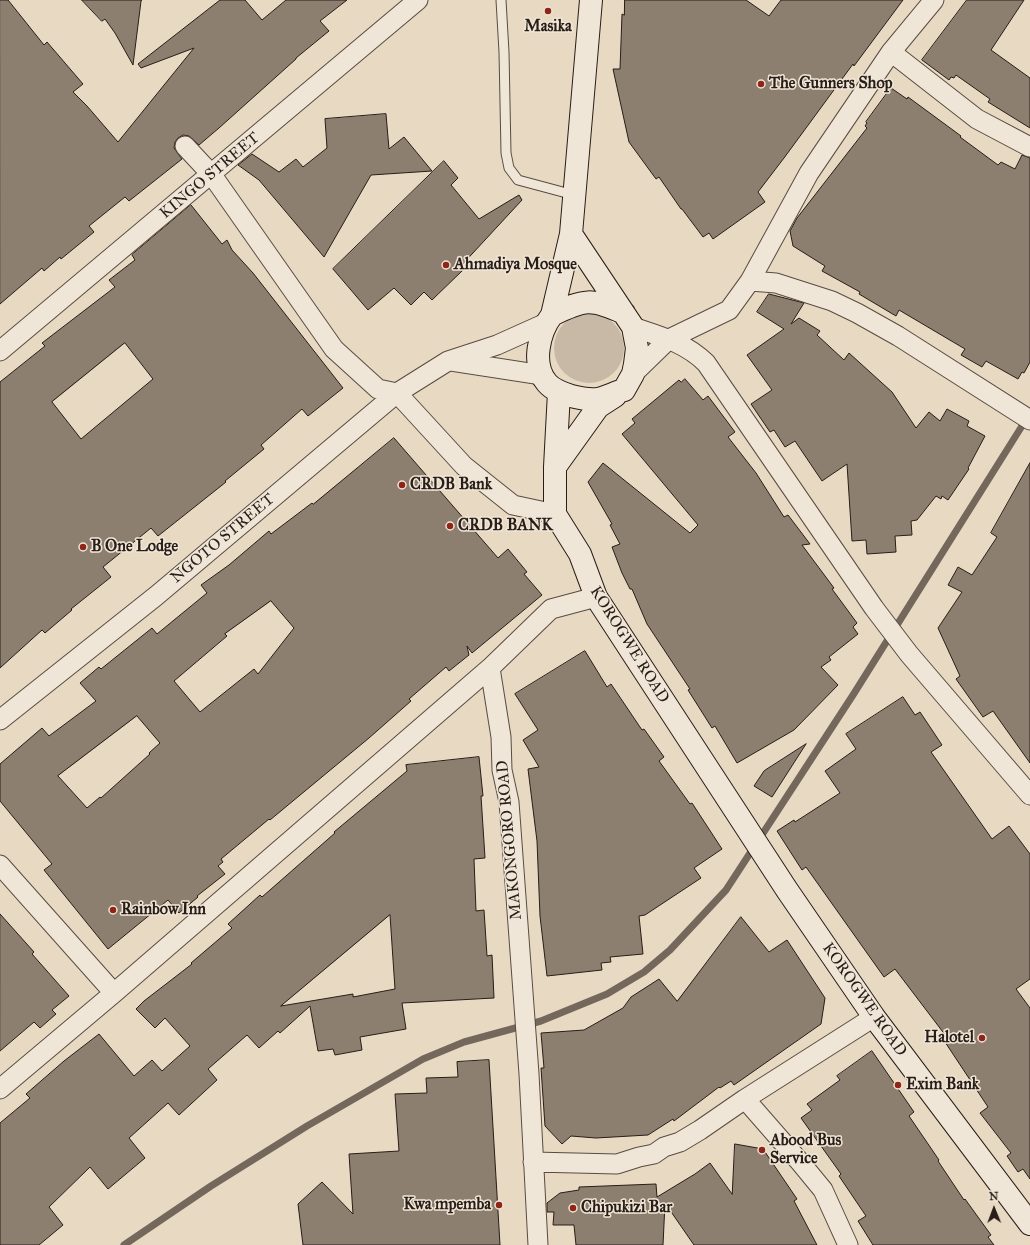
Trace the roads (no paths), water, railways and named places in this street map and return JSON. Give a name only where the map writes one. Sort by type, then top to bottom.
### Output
[{"type":"main road","points":[[591,0],[572,234],[549,319],[538,350],[538,359],[542,375],[547,383],[559,392],[578,398],[598,399],[629,382]]},
{"type":"main road","points":[[555,467],[598,407],[629,382],[637,348],[629,320],[572,234]]},
{"type":"main road","points":[[549,319],[573,305],[585,302],[603,304],[629,320]]},
{"type":"main road","points":[[555,514],[555,467],[559,392]]},
{"type":"main road","name":"KOROGWE ROAD","points":[[555,514],[580,554],[596,597],[787,890],[874,1017],[1030,1224]]},
{"type":"street","name":"KINGO STREET","points":[[0,351],[212,175],[418,0]]},
{"type":"street","points":[[629,382],[669,339],[729,310],[750,281],[809,173],[891,52],[934,0]]},
{"type":"street","points":[[891,52],[976,118],[1030,147]]},
{"type":"street","points":[[185,146],[212,175],[334,349],[378,389],[397,393],[464,466],[513,505],[555,514]]},
{"type":"street","points":[[750,281],[776,283],[832,301],[857,313],[898,336],[1022,415]]},
{"type":"street","name":"NGOTO STREET","points":[[0,720],[156,596],[397,393],[448,361],[497,345],[549,319]]},
{"type":"street","points":[[629,320],[690,349],[706,363],[874,608],[909,654],[1030,795]]},
{"type":"street","points":[[448,361],[542,375]]},
{"type":"street","points":[[0,1089],[114,993],[490,668],[552,609],[596,597]]},
{"type":"street","name":"MAKONGORO ROAD","points":[[490,668],[501,737],[502,770],[509,802],[529,1074],[533,1162]]},
{"type":"street","points":[[0,865],[114,993]]},
{"type":"street","points":[[538,1245],[533,1162],[617,1164],[654,1154],[664,1147],[680,1142],[700,1130],[745,1098],[874,1017]]},
{"type":"street","points":[[745,1098],[823,1190],[848,1245]]},
{"type":"lane","points":[[501,0],[504,52],[506,153],[509,168],[518,180],[574,195]]},
{"type":"waterway","points":[[124,1245],[211,1186],[307,1126],[423,1059],[464,1042],[541,1021],[607,994],[644,972],[670,950],[726,890],[853,695],[1027,418]]},
{"type":"place","name":"Masika","points":[[548,11]]},
{"type":"place","name":"The Gunners Shop","points":[[761,84]]},
{"type":"place","name":"Ahmadiya Mosque","points":[[446,265]]},
{"type":"place","name":"CRDB Bank","points":[[402,485]]},
{"type":"place","name":"CRDB BANK","points":[[450,526]]},
{"type":"place","name":"B One Lodge","points":[[83,547]]},
{"type":"place","name":"Rainbow Inn","points":[[113,910]]},
{"type":"place","name":"Halotel","points":[[982,1038]]},
{"type":"place","name":"Exim Bank","points":[[898,1085]]},
{"type":"place","name":"Abood Bus Service","points":[[762,1150]]},
{"type":"place","name":"Kwa mpemba","points":[[499,1205]]},
{"type":"place","name":"Chipukizi Bar","points":[[573,1208]]}]
